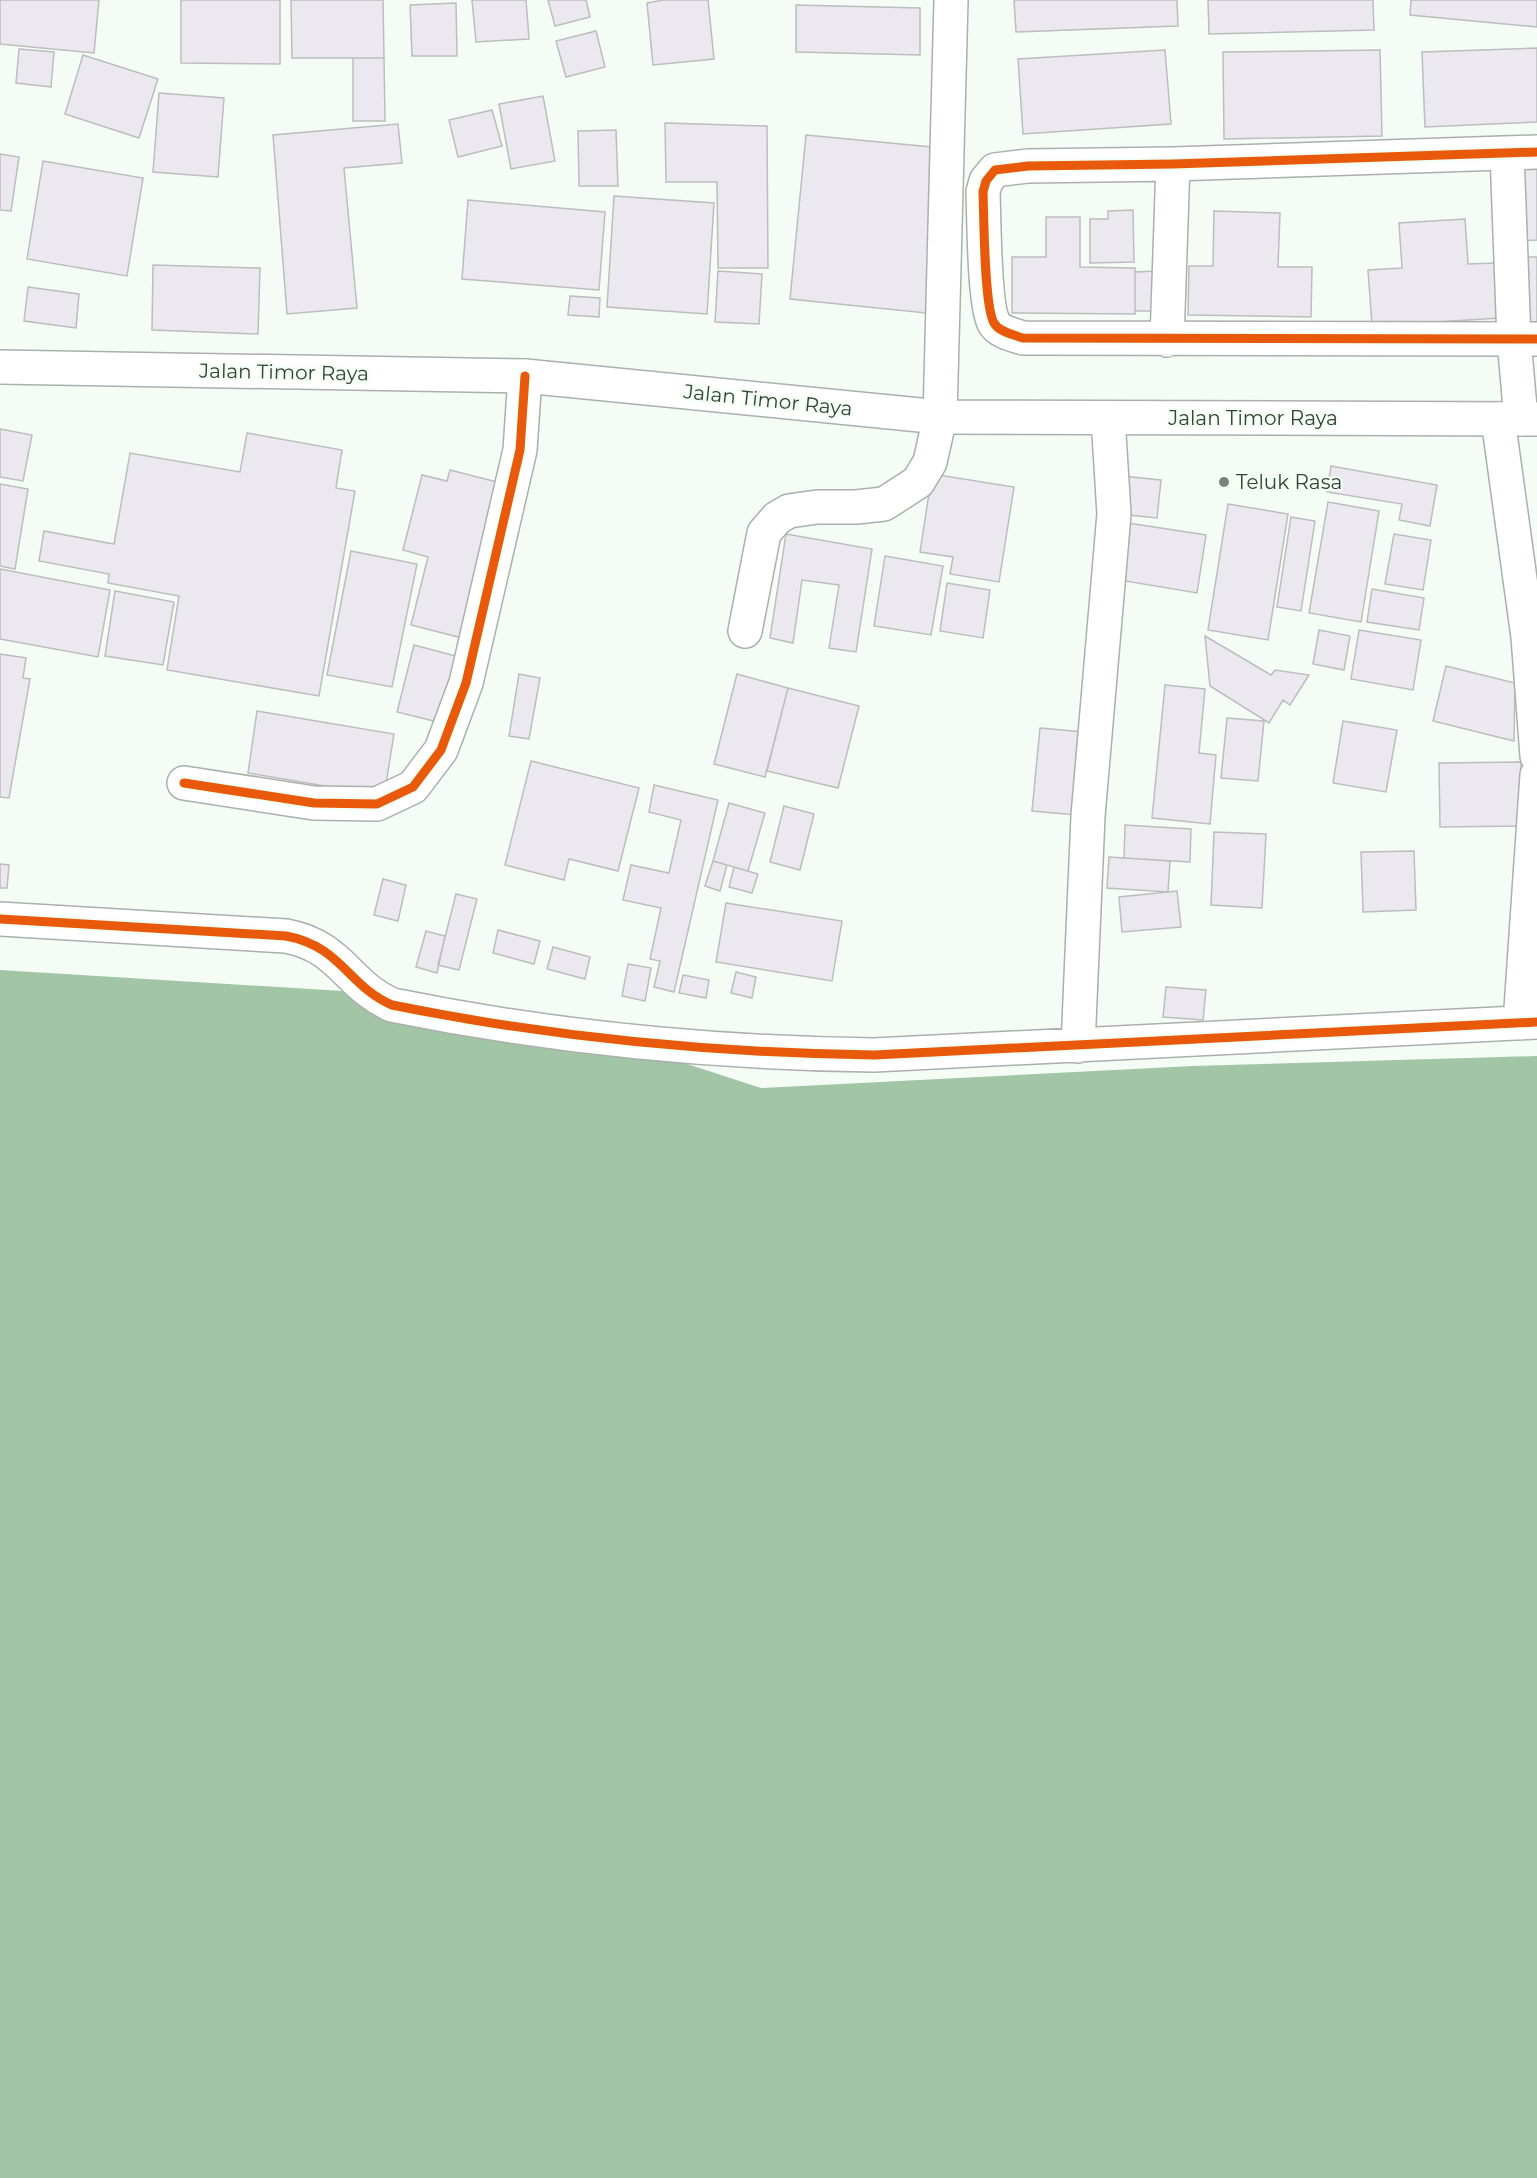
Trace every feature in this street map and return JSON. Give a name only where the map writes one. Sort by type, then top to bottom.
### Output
[{"type":"main road","points":[[745,631],[764,533],[777,518],[789,511],[817,507],[884,504],[918,482],[930,462],[940,417],[951,0]]},
{"type":"main road","points":[[1526,340],[1023,338],[995,324],[989,305],[983,192],[986,181],[995,170],[1028,166],[1173,164],[1522,153],[1526,340],[1519,419],[1529,647],[1537,756]]},
{"type":"main road","points":[[1167,340],[1173,164]]},
{"type":"main road","name":"Jalan Timor Raya","points":[[0,367],[525,376],[940,417],[1519,419]]},
{"type":"main road","points":[[184,783],[314,803],[377,804],[412,786],[441,750],[466,683],[519,450],[525,376]]},
{"type":"main road","points":[[1077,1046],[1088,816],[1114,514],[1108,418]]},
{"type":"main road","points":[[0,919],[286,936],[307,940],[322,948],[379,999],[392,1005],[592,1035],[768,1054],[874,1055],[1528,1023],[1537,776]]},
{"type":"shaded area","points":[[0,970],[359,992],[641,1049],[761,1088],[1192,1066],[1537,1056],[1537,2178],[0,2178]]},
{"type":"building","points":[[0,0],[99,0],[94,53],[0,44]]},
{"type":"building","points":[[181,0],[280,0],[280,64],[181,63]]},
{"type":"building","points":[[291,0],[383,0],[384,58],[292,58]]},
{"type":"building","points":[[472,0],[526,0],[529,39],[476,42]]},
{"type":"building","points":[[548,0],[586,0],[590,17],[555,26]]},
{"type":"building","points":[[663,0],[708,0],[714,59],[653,65],[647,3]]},
{"type":"building","points":[[1014,0],[1177,0],[1178,26],[1016,32]]},
{"type":"building","points":[[1208,0],[1373,0],[1374,30],[1209,34]]},
{"type":"building","points":[[1411,0],[1537,0],[1537,27],[1410,15]]},
{"type":"building","points":[[456,3],[457,56],[412,56],[410,5]]},
{"type":"building","points":[[796,5],[920,8],[920,55],[796,52]]},
{"type":"building","points":[[596,31],[605,67],[566,77],[556,41]]},
{"type":"building","points":[[1537,48],[1537,122],[1425,127],[1422,52]]},
{"type":"building","points":[[19,49],[54,52],[51,87],[16,83]]},
{"type":"building","points":[[1165,50],[1171,124],[1023,134],[1018,59]]},
{"type":"building","points":[[1380,50],[1382,136],[1224,139],[1223,52]]},
{"type":"building","points":[[83,55],[158,79],[139,138],[65,114]]},
{"type":"building","points":[[353,58],[384,58],[385,121],[353,121]]},
{"type":"building","points":[[159,93],[224,98],[218,177],[153,172]]},
{"type":"building","points":[[543,96],[555,161],[511,169],[499,104]]},
{"type":"building","points":[[492,110],[502,146],[458,157],[449,120]]},
{"type":"building","points":[[665,123],[767,126],[768,268],[718,268],[717,182],[666,182]]},
{"type":"building","points":[[398,124],[402,163],[344,168],[357,308],[287,314],[273,135]]},
{"type":"building","points":[[616,130],[618,186],[579,186],[578,131]]},
{"type":"building","points":[[806,135],[942,148],[926,313],[790,299]]},
{"type":"building","points":[[0,154],[19,157],[11,211],[0,210]]},
{"type":"building","points":[[43,161],[143,178],[127,276],[27,259]]},
{"type":"building","points":[[1537,167],[1537,240],[1519,241],[1516,168]]},
{"type":"building","points":[[614,196],[714,203],[707,314],[607,307]]},
{"type":"building","points":[[468,200],[605,212],[599,290],[462,279]]},
{"type":"building","points":[[1133,210],[1134,262],[1090,263],[1090,219],[1108,219],[1108,211]]},
{"type":"building","points":[[1214,211],[1280,213],[1278,267],[1312,267],[1311,317],[1188,315],[1189,266],[1213,266]]},
{"type":"building","points":[[1046,217],[1080,217],[1080,267],[1135,268],[1135,314],[1012,313],[1012,257],[1046,257]]},
{"type":"building","points":[[1465,219],[1468,264],[1496,263],[1500,318],[1372,326],[1368,270],[1402,268],[1399,223]]},
{"type":"building","points":[[1526,257],[1537,257],[1537,324],[1527,325]]},
{"type":"building","points":[[153,265],[260,268],[258,334],[152,330]]},
{"type":"building","points":[[718,271],[762,274],[759,324],[715,322]]},
{"type":"building","points":[[1157,271],[1157,311],[1135,311],[1135,272]]},
{"type":"building","points":[[28,287],[79,294],[76,328],[24,321]]},
{"type":"building","points":[[570,296],[600,298],[599,317],[568,315]]},
{"type":"building","points":[[0,429],[32,435],[23,481],[0,477]]},
{"type":"building","points":[[247,433],[342,450],[336,488],[355,491],[319,696],[167,670],[179,596],[108,583],[109,574],[39,561],[44,531],[114,544],[130,453],[240,472]]},
{"type":"building","points":[[1331,466],[1437,485],[1430,526],[1399,520],[1402,504],[1327,492]]},
{"type":"building","points":[[450,470],[505,484],[466,639],[411,625],[428,557],[403,550],[422,475],[447,481]]},
{"type":"building","points":[[932,474],[1014,487],[999,582],[950,574],[953,557],[920,552]]},
{"type":"building","points":[[1122,476],[1161,480],[1157,518],[1119,514]]},
{"type":"building","points":[[0,484],[28,489],[15,569],[0,566]]},
{"type":"building","points":[[1328,502],[1379,511],[1361,622],[1309,613]]},
{"type":"building","points":[[1228,504],[1288,514],[1268,640],[1208,630]]},
{"type":"building","points":[[1291,517],[1315,521],[1301,611],[1277,607]]},
{"type":"building","points":[[1128,523],[1206,535],[1197,593],[1119,580]]},
{"type":"building","points":[[786,534],[872,549],[856,652],[829,648],[839,585],[802,580],[793,643],[770,638]]},
{"type":"building","points":[[1394,534],[1431,540],[1423,590],[1385,584]]},
{"type":"building","points":[[351,551],[417,564],[392,687],[327,675]]},
{"type":"building","points":[[885,556],[943,566],[931,635],[874,626]]},
{"type":"building","points":[[0,569],[110,590],[98,657],[0,639]]},
{"type":"building","points":[[947,583],[990,590],[983,638],[940,631]]},
{"type":"building","points":[[1372,589],[1424,598],[1419,630],[1367,622]]},
{"type":"building","points":[[115,591],[174,602],[163,665],[105,656]]},
{"type":"building","points":[[1319,630],[1350,636],[1344,670],[1313,664]]},
{"type":"building","points":[[1359,630],[1421,640],[1413,690],[1351,679]]},
{"type":"building","points":[[1205,636],[1271,675],[1275,670],[1309,675],[1290,705],[1283,700],[1269,723],[1210,686]]},
{"type":"building","points":[[414,645],[467,659],[450,725],[397,712]]},
{"type":"building","points":[[0,654],[26,658],[23,678],[30,679],[9,798],[0,797]]},
{"type":"building","points":[[1446,666],[1515,683],[1514,741],[1433,721]]},
{"type":"building","points":[[519,674],[540,678],[529,739],[509,736]]},
{"type":"building","points":[[737,674],[788,688],[765,777],[714,764]]},
{"type":"building","points":[[1165,685],[1205,689],[1199,753],[1216,755],[1210,824],[1152,818]]},
{"type":"building","points":[[788,688],[859,706],[838,788],[767,771]]},
{"type":"building","points":[[257,711],[394,734],[384,796],[248,773]]},
{"type":"building","points":[[1227,718],[1264,721],[1258,781],[1221,778]]},
{"type":"building","points":[[1343,721],[1397,730],[1386,792],[1333,783]]},
{"type":"building","points":[[1040,728],[1084,732],[1076,815],[1032,811]]},
{"type":"building","points":[[531,761],[639,788],[618,871],[569,859],[564,880],[505,865]]},
{"type":"building","points":[[1521,762],[1522,826],[1440,827],[1439,763]]},
{"type":"building","points":[[654,785],[718,800],[674,992],[654,987],[660,961],[650,959],[661,908],[623,900],[631,865],[669,873],[681,820],[649,812]]},
{"type":"building","points":[[729,803],[765,813],[748,871],[713,861]]},
{"type":"building","points":[[784,806],[814,814],[800,870],[770,862]]},
{"type":"building","points":[[1125,825],[1191,829],[1190,862],[1124,858]]},
{"type":"building","points":[[1214,832],[1266,834],[1262,908],[1211,905]]},
{"type":"building","points":[[1414,851],[1416,910],[1363,912],[1361,852]]},
{"type":"building","points":[[1109,857],[1170,861],[1168,892],[1107,888]]},
{"type":"building","points":[[713,861],[727,865],[720,891],[705,886]]},
{"type":"building","points":[[0,864],[9,865],[7,888],[0,888]]},
{"type":"building","points":[[734,867],[758,874],[752,893],[729,887]]},
{"type":"building","points":[[383,879],[406,885],[398,921],[374,915]]},
{"type":"building","points":[[1177,891],[1181,927],[1122,932],[1119,897]]},
{"type":"building","points":[[456,894],[477,899],[459,970],[438,965]]},
{"type":"building","points":[[726,903],[842,921],[832,981],[716,962]]},
{"type":"building","points":[[498,930],[540,941],[534,964],[493,953]]},
{"type":"building","points":[[426,931],[445,936],[437,973],[416,967]]},
{"type":"building","points":[[553,947],[590,957],[585,979],[547,969]]},
{"type":"building","points":[[628,964],[651,968],[645,1001],[622,996]]},
{"type":"building","points":[[736,972],[756,977],[752,998],[731,993]]},
{"type":"building","points":[[683,975],[709,980],[706,998],[679,993]]},
{"type":"building","points":[[1166,987],[1206,990],[1203,1020],[1163,1017]]},
{"type":"cycle path","points":[[1537,152],[1173,164],[1028,166],[995,170],[986,181],[983,192],[986,281],[991,314],[999,329],[1023,338],[1537,339]]},
{"type":"cycle path","points":[[184,783],[314,803],[377,804],[413,787],[441,750],[466,683],[520,450],[525,376]]},
{"type":"cycle path","points":[[0,919],[286,936],[320,948],[365,988],[392,1005],[511,1026],[693,1047],[874,1055],[1537,1022]]},
{"type":"place","name":"Teluk Rasa","points":[[1224,482]]}]
